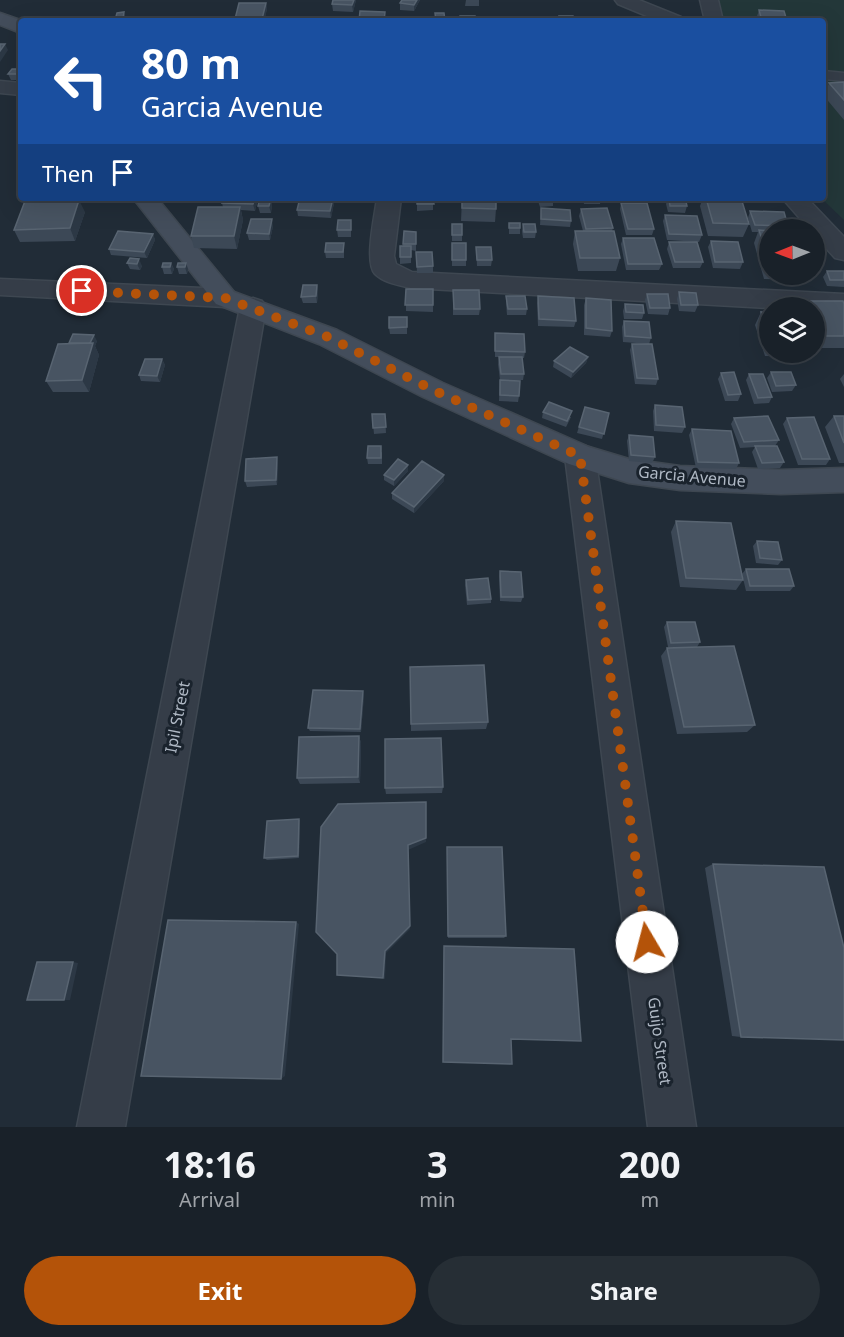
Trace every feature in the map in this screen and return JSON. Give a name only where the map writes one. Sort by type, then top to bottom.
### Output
[{"type":"street","points":[[624,0],[668,18]]},
{"type":"street","points":[[709,0],[713,18]]},
{"type":"street","points":[[0,18],[18,26]]},
{"type":"street","points":[[0,87],[18,88]]},
{"type":"street","points":[[148,201],[239,303]]},
{"type":"street","points":[[389,201],[382,256],[384,268],[394,275],[411,280],[844,303]]},
{"type":"street","points":[[797,201],[844,252]]},
{"type":"street","name":"Garcia Avenue","points":[[0,287],[239,303],[328,337],[433,390],[580,456],[629,471],[680,478],[781,482],[844,480]]},
{"type":"street","name":"Ipil Street","points":[[101,1127],[239,303]]},
{"type":"street","name":"Guijo Street","points":[[580,456],[672,1127]]},
{"type":"lane","points":[[826,75],[844,76]]},
{"type":"green space","points":[[719,0],[844,0],[844,220],[824,201],[826,201],[826,18],[723,18]]},
{"type":"building","points":[[333,0],[354,0],[352,5],[332,4]]},
{"type":"building","points":[[402,0],[417,0],[414,5],[400,3]]},
{"type":"building","points":[[239,3],[266,3],[262,18],[235,18]]},
{"type":"building","points":[[759,10],[784,11],[786,18],[761,18]]},
{"type":"building","points":[[360,11],[385,12],[384,18],[359,18]]},
{"type":"building","points":[[124,12],[123,18],[116,18],[117,13]]},
{"type":"building","points":[[435,13],[444,13],[445,18],[436,18]]},
{"type":"building","points":[[460,16],[475,16],[475,18],[460,18]]},
{"type":"building","points":[[559,16],[573,16],[573,18],[559,18]]},
{"type":"building","points":[[12,69],[18,69],[18,74],[8,74]]},
{"type":"building","points":[[844,82],[844,100],[829,83]]},
{"type":"building","points":[[25,201],[79,201],[70,228],[14,230]]},
{"type":"building","points":[[223,201],[254,201],[253,204],[222,203]]},
{"type":"building","points":[[259,201],[270,201],[269,206],[258,206]]},
{"type":"building","points":[[299,201],[332,201],[330,211],[297,210]]},
{"type":"building","points":[[417,201],[434,201],[434,204],[417,204]]},
{"type":"building","points":[[462,201],[496,201],[496,209],[462,208]]},
{"type":"building","points":[[669,201],[686,201],[687,206],[670,206]]},
{"type":"building","points":[[707,201],[742,201],[749,224],[713,223]]},
{"type":"building","points":[[621,203],[647,203],[654,229],[628,229]]},
{"type":"building","points":[[198,207],[240,207],[234,236],[191,236]]},
{"type":"building","points":[[541,208],[570,210],[571,221],[541,219]]},
{"type":"building","points":[[607,208],[613,228],[586,229],[581,209]]},
{"type":"building","points":[[750,211],[784,212],[786,219],[759,219],[759,225],[755,225]]},
{"type":"building","points":[[665,215],[697,216],[702,235],[669,234]]},
{"type":"building","points":[[251,219],[272,219],[269,234],[247,233]]},
{"type":"building","points":[[338,220],[351,220],[351,230],[337,230]]},
{"type":"building","points":[[509,223],[520,223],[520,228],[509,228]]},
{"type":"building","points":[[452,224],[462,224],[462,235],[452,235]]},
{"type":"building","points":[[523,224],[535,224],[536,232],[524,232]]},
{"type":"building","points":[[118,231],[153,234],[144,252],[109,249]]},
{"type":"building","points":[[404,231],[416,232],[416,244],[403,244]]},
{"type":"building","points":[[575,231],[614,231],[620,258],[580,258]]},
{"type":"building","points":[[623,238],[654,238],[662,264],[628,264]]},
{"type":"building","points":[[711,241],[738,242],[743,262],[715,262]]},
{"type":"building","points":[[669,242],[697,242],[703,262],[675,262]]},
{"type":"building","points":[[326,243],[344,243],[343,252],[325,252]]},
{"type":"building","points":[[452,243],[466,243],[466,260],[452,260]]},
{"type":"building","points":[[400,246],[411,246],[411,257],[400,257]]},
{"type":"building","points":[[476,247],[491,247],[492,260],[477,260]]},
{"type":"building","points":[[416,252],[432,252],[433,266],[417,267]]},
{"type":"building","points":[[130,258],[139,259],[137,264],[127,263]]},
{"type":"building","points":[[163,263],[171,263],[170,267],[162,267]]},
{"type":"building","points":[[178,263],[186,263],[185,267],[177,267]]},
{"type":"building","points":[[827,271],[844,271],[844,280],[830,280]]},
{"type":"building","points":[[303,285],[317,285],[316,296],[301,297]]},
{"type":"building","points":[[406,289],[433,289],[433,305],[405,305]]},
{"type":"building","points":[[453,290],[479,290],[480,309],[454,309]]},
{"type":"building","points":[[679,292],[696,293],[698,305],[681,305]]},
{"type":"building","points":[[647,294],[668,294],[670,308],[650,308]]},
{"type":"building","points":[[506,296],[525,296],[527,309],[508,309]]},
{"type":"building","points":[[538,296],[574,298],[576,321],[539,319]]},
{"type":"building","points":[[586,298],[611,300],[612,331],[586,328]]},
{"type":"building","points":[[825,301],[843,301],[844,336],[825,336]]},
{"type":"building","points":[[625,304],[643,305],[644,313],[626,312]]},
{"type":"building","points":[[389,317],[407,317],[407,327],[389,328]]},
{"type":"building","points":[[624,321],[649,322],[651,338],[625,336]]},
{"type":"building","points":[[495,333],[524,334],[525,352],[495,351]]},
{"type":"building","points":[[73,334],[94,335],[90,343],[69,343]]},
{"type":"building","points":[[93,343],[82,380],[46,381],[58,344]]},
{"type":"building","points":[[632,344],[652,344],[658,379],[637,378]]},
{"type":"building","points":[[570,347],[588,357],[573,372],[554,361]]},
{"type":"building","points":[[499,357],[522,357],[524,374],[501,374]]},
{"type":"building","points":[[145,359],[162,359],[157,376],[139,375]]},
{"type":"building","points":[[734,372],[741,394],[728,395],[721,373]]},
{"type":"building","points":[[771,372],[791,372],[796,385],[776,386]]},
{"type":"building","points":[[749,374],[763,374],[772,397],[758,398]]},
{"type":"building","points":[[500,380],[520,381],[519,396],[500,395]]},
{"type":"building","points":[[549,402],[572,411],[567,421],[543,412]]},
{"type":"building","points":[[655,405],[682,407],[685,427],[656,425]]},
{"type":"building","points":[[585,407],[609,413],[604,434],[579,427]]},
{"type":"building","points":[[372,414],[385,414],[386,427],[373,428]]},
{"type":"building","points":[[768,416],[779,440],[744,442],[734,418]]},
{"type":"building","points":[[834,416],[844,416],[844,443]]},
{"type":"building","points":[[814,417],[830,459],[802,459],[787,418]]},
{"type":"building","points":[[692,429],[731,431],[739,463],[698,462]]},
{"type":"building","points":[[629,435],[653,437],[655,457],[631,455]]},
{"type":"building","points":[[368,446],[381,446],[381,458],[367,458]]},
{"type":"building","points":[[755,446],[777,446],[784,462],[762,463]]},
{"type":"building","points":[[277,457],[276,480],[245,481],[246,459]]},
{"type":"building","points":[[398,459],[408,465],[394,480],[384,475]]},
{"type":"building","points":[[422,461],[444,475],[414,507],[392,493]]},
{"type":"building","points":[[676,521],[731,523],[743,580],[686,578]]},
{"type":"building","points":[[757,541],[778,542],[782,560],[760,558]]},
{"type":"building","points":[[746,569],[789,569],[794,586],[750,586]]},
{"type":"building","points":[[500,571],[521,572],[523,597],[501,597]]},
{"type":"building","points":[[488,578],[491,599],[468,600],[466,580]]},
{"type":"building","points":[[667,622],[695,622],[700,642],[671,643]]},
{"type":"building","points":[[734,646],[755,725],[684,727],[667,648]]},
{"type":"building","points":[[484,665],[488,722],[411,724],[410,667]]},
{"type":"building","points":[[313,690],[363,691],[360,729],[308,728]]},
{"type":"building","points":[[359,736],[358,777],[297,778],[299,737]]},
{"type":"building","points":[[441,738],[443,787],[385,788],[385,739]]},
{"type":"building","points":[[426,802],[426,838],[408,845],[410,926],[385,951],[383,978],[337,975],[337,954],[316,932],[321,827],[338,804]]},
{"type":"building","points":[[299,819],[298,856],[264,858],[267,821]]},
{"type":"building","points":[[447,847],[502,847],[506,936],[448,936]]},
{"type":"building","points":[[713,864],[824,867],[844,948],[844,1040],[741,1037]]},
{"type":"building","points":[[168,920],[296,922],[281,1079],[141,1076]]},
{"type":"building","points":[[444,946],[574,949],[581,1041],[511,1039],[512,1064],[443,1062]]},
{"type":"building","points":[[37,962],[73,962],[64,1000],[27,1000]]},
{"type":"route","points":[[82,291],[225,298],[328,337],[433,390],[580,456],[647,942]]}]
